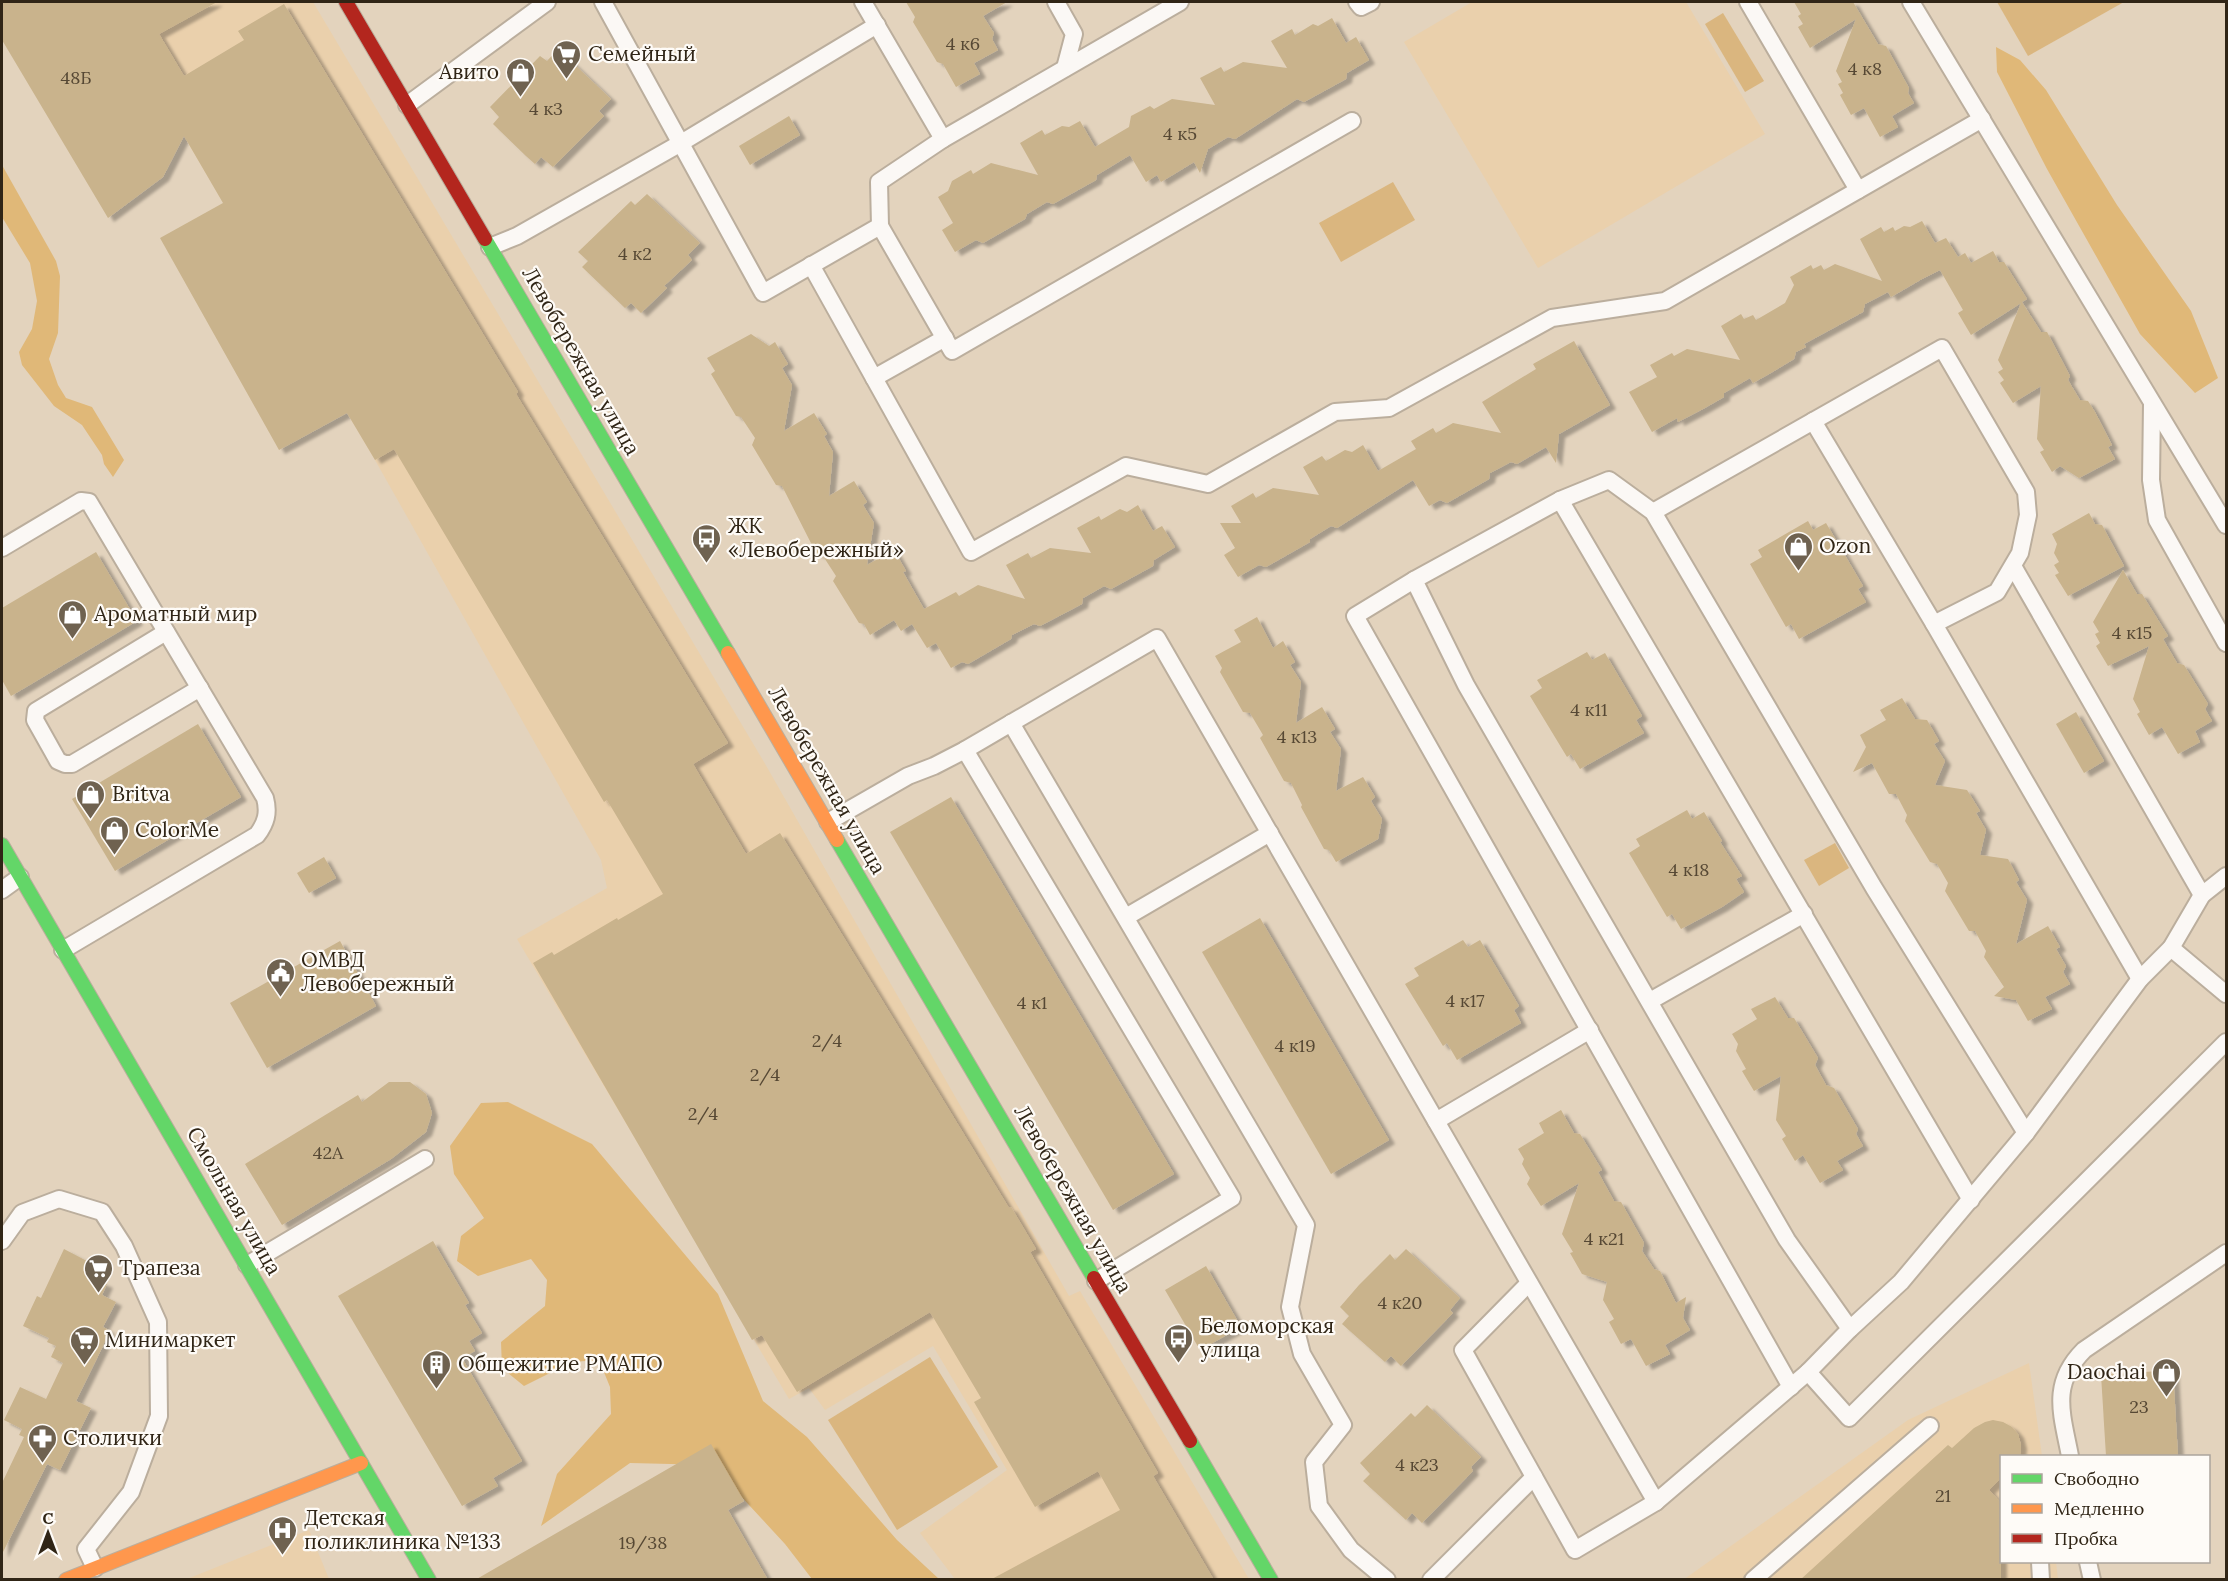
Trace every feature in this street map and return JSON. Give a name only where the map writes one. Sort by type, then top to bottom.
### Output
[{"type":"street","name":"Левобережная улица","points":[[346,2],[1271,1580]]},
{"type":"street","name":"Смольная улица","points":[[2,845],[429,1580]]},
{"type":"street","points":[[66,1580],[361,1463]]},
{"type":"lane","points":[[407,105],[547,2]]},
{"type":"lane","points":[[603,2],[763,293],[880,226]]},
{"type":"lane","points":[[863,2],[943,139]]},
{"type":"lane","points":[[1056,2],[1074,34],[1065,68]]},
{"type":"lane","points":[[1180,2],[943,139],[879,182],[880,226],[952,351],[1352,121]]},
{"type":"lane","points":[[1357,2],[1361,8],[1371,2]]},
{"type":"lane","points":[[1748,2],[1858,190]]},
{"type":"lane","points":[[1911,2],[2226,525]]},
{"type":"lane","points":[[490,247],[517,236],[681,143],[877,25]]},
{"type":"lane","points":[[811,265],[971,552],[1126,466],[1208,484],[1335,412],[1389,408],[1552,318],[1665,301],[1982,119]]},
{"type":"lane","points":[[874,378],[945,338]]},
{"type":"lane","points":[[1653,512],[1942,348],[2026,492],[2028,515],[2020,553],[1997,592],[1934,624]]},
{"type":"lane","points":[[2152,403],[2151,480],[2157,520],[2226,643]]},
{"type":"lane","points":[[1813,421],[2140,979]]},
{"type":"lane","points":[[1791,1387],[1355,616],[1414,580],[1560,500],[1609,480],[1653,512],[1874,888],[2026,1133]]},
{"type":"lane","points":[[1560,500],[1971,1200]]},
{"type":"lane","points":[[2,548],[81,501],[87,501],[265,798],[267,815],[257,835],[63,950]]},
{"type":"lane","points":[[2013,566],[2202,895]]},
{"type":"lane","points":[[1414,580],[1466,685],[1787,1240],[1850,1329]]},
{"type":"lane","points":[[166,632],[36,711],[34,720],[58,761],[72,764],[200,688]]},
{"type":"lane","points":[[828,822],[908,776],[965,750],[1157,638],[1656,1502]]},
{"type":"lane","points":[[1011,723],[1306,1225],[1290,1307],[1302,1354],[1343,1425],[1314,1462],[1319,1506],[1351,1551],[1387,1580]]},
{"type":"lane","points":[[965,750],[1232,1198],[1096,1281]]},
{"type":"lane","points":[[1126,917],[1270,833]]},
{"type":"lane","points":[[1529,1283],[1463,1350],[1575,1550],[1656,1502],[1809,1372],[1850,1329],[1901,1282],[2026,1133],[2140,979],[2171,948],[2202,895],[2226,876]]},
{"type":"lane","points":[[2,890],[20,878]]},
{"type":"lane","points":[[1650,1000],[1804,914]]},
{"type":"lane","points":[[2171,948],[2226,994]]},
{"type":"lane","points":[[1436,1122],[1590,1030]]},
{"type":"lane","points":[[1809,1372],[1850,1418],[2226,1042]]},
{"type":"lane","points":[[247,1265],[425,1159]]},
{"type":"lane","points":[[2,1241],[22,1213],[59,1199],[102,1212],[124,1246],[158,1322],[159,1416],[131,1492],[86,1549],[95,1568]]},
{"type":"lane","points":[[2070,1455],[2060,1401],[2065,1375],[2074,1360],[2084,1350],[2226,1253]]},
{"type":"lane","points":[[1753,1580],[1930,1426]]},
{"type":"lane","points":[[1431,1580],[1534,1477]]},
{"type":"lane","points":[[2040,1563],[2042,1580]]},
{"type":"lane","points":[[2088,1563],[2092,1580]]},
{"type":"shaded area","points":[[105,2],[313,2],[764,762],[1069,1296],[1080,1291],[1249,1579],[955,1579],[920,1533],[1007,1470],[933,1346],[825,1410],[809,1388],[789,1399],[517,939],[607,888],[601,860],[375,460]]},
{"type":"shaded area","points":[[1472,2],[1686,2],[1765,134],[1538,268],[1404,42]]},
{"type":"shaded area","points":[[1997,2],[2124,2],[2028,56]]},
{"type":"shaded area","points":[[1723,13],[1764,81],[1745,92],[1705,24]]},
{"type":"shaded area","points":[[1996,47],[2020,60],[2046,90],[2117,205],[2191,311],[2218,378],[2195,393],[2140,334],[2047,169],[1997,72]]},
{"type":"shaded area","points":[[2,165],[56,261],[60,276],[58,333],[49,359],[58,385],[66,398],[92,407],[124,460],[113,477],[104,464],[102,455],[82,425],[54,406],[22,365],[19,352],[32,329],[37,301],[30,263],[2,217]]},
{"type":"shaded area","points":[[1393,182],[1415,220],[1341,262],[1319,223]]},
{"type":"shaded area","points":[[1835,843],[1849,868],[1819,886],[1804,860]]},
{"type":"shaded area","points":[[508,1102],[592,1144],[718,1294],[763,1401],[807,1437],[897,1540],[939,1579],[812,1579],[785,1544],[712,1465],[630,1463],[541,1526],[557,1474],[611,1414],[610,1387],[599,1360],[572,1362],[524,1386],[502,1368],[501,1342],[545,1306],[547,1280],[531,1259],[478,1276],[457,1261],[461,1236],[484,1218],[454,1174],[450,1146],[481,1103]]},
{"type":"shaded area","points":[[930,1357],[998,1467],[897,1530],[828,1420]]},
{"type":"shaded area","points":[[2029,1363],[2042,1455],[2000,1455],[2000,1563],[2056,1563],[2058,1579],[1683,1580],[1908,1420]]},
{"type":"shaded area","name":"Детская поликлиника №133","points":[[309,1530],[329,1579],[187,1579]]},
{"type":"building","points":[[2,2],[217,2],[159,34],[184,76],[244,40],[238,31],[284,4],[518,392],[516,394],[728,743],[693,764],[746,854],[780,833],[1036,1249],[1030,1252],[1158,1473],[1153,1476],[1214,1580],[990,1580],[1120,1510],[1098,1471],[1035,1507],[974,1402],[981,1398],[930,1312],[797,1392],[762,1335],[752,1340],[533,963],[552,952],[554,955],[663,894],[607,800],[604,802],[394,449],[375,460],[347,413],[279,450],[160,238],[223,203],[184,136],[163,177],[108,218],[2,40]]},
{"type":"building","points":[[906,2],[1007,2],[983,16],[994,33],[992,39],[998,50],[974,63],[980,74],[956,87],[943,64],[937,62],[913,22],[915,17]]},
{"type":"building","points":[[1794,2],[1853,2],[1878,44],[1886,46],[1909,88],[1908,93],[1914,103],[1892,116],[1898,127],[1880,137],[1864,108],[1851,115],[1840,95],[1843,93],[1838,84],[1842,82],[1836,71],[1856,19],[1810,48],[1798,27],[1803,24],[1798,16],[1801,14]]},
{"type":"building","points":[[1332,18],[1346,43],[1356,37],[1369,60],[1347,73],[1346,79],[1304,102],[1297,99],[1235,139],[1228,137],[1208,149],[1200,173],[1194,162],[1161,182],[1157,175],[1146,182],[1130,155],[1097,175],[1096,180],[1053,204],[1047,202],[1027,214],[1025,219],[983,243],[976,240],[955,252],[942,230],[953,223],[938,197],[948,191],[952,181],[971,170],[973,174],[991,163],[1038,175],[1020,143],[1042,130],[1045,135],[1062,126],[1069,127],[1080,121],[1095,147],[1129,127],[1131,116],[1150,106],[1154,109],[1172,99],[1215,105],[1200,78],[1221,67],[1224,72],[1243,62],[1287,68],[1271,41],[1292,29],[1295,35],[1313,24],[1318,26]]},
{"type":"building","points":[[558,49],[611,99],[599,111],[604,116],[553,167],[541,157],[535,164],[526,156],[493,124],[499,117],[490,107],[540,56],[547,61]]},
{"type":"building","points":[[789,116],[800,135],[750,165],[739,146]]},
{"type":"building","points":[[647,194],[700,243],[688,255],[692,260],[664,286],[667,288],[641,313],[631,303],[625,308],[582,267],[588,261],[578,252],[631,201],[635,205]]},
{"type":"building","points":[[1922,221],[1935,243],[1946,238],[1958,257],[1965,253],[1971,263],[1993,251],[1999,262],[2004,262],[2027,299],[2022,302],[2041,332],[2047,332],[2070,376],[2068,380],[2080,400],[2088,401],[2095,412],[2112,445],[2108,447],[2115,459],[2079,478],[2060,466],[2052,472],[2040,452],[2044,450],[2037,439],[2041,386],[2013,403],[2000,383],[2004,380],[1998,372],[2003,369],[1998,360],[2021,303],[1971,335],[1958,313],[1963,310],[1940,270],[1891,297],[1888,292],[1865,304],[1863,312],[1804,344],[1806,347],[1796,352],[1794,359],[1753,383],[1750,378],[1703,409],[1678,422],[1677,418],[1652,432],[1629,392],[1657,377],[1650,365],[1672,353],[1674,356],[1687,349],[1740,360],[1721,326],[1741,314],[1744,319],[1753,315],[1756,320],[1785,303],[1794,285],[1790,277],[1811,265],[1813,269],[1821,265],[1824,270],[1835,264],[1882,281],[1860,239],[1881,227],[1884,232],[1893,227],[1895,231]]},
{"type":"building","points":[[751,334],[769,346],[775,342],[788,364],[782,368],[792,385],[784,431],[814,413],[827,434],[824,436],[833,452],[829,496],[854,481],[867,502],[863,505],[874,523],[867,565],[894,550],[906,571],[903,572],[924,609],[956,592],[959,596],[978,585],[1025,599],[1006,565],[1028,553],[1031,558],[1050,548],[1091,553],[1077,528],[1099,516],[1101,520],[1120,509],[1127,512],[1138,505],[1153,531],[1162,526],[1175,547],[1154,560],[1153,566],[1111,589],[1104,586],[1083,598],[1082,604],[1040,626],[1034,624],[1012,635],[1011,639],[968,664],[962,662],[951,668],[936,643],[927,648],[912,624],[901,631],[894,620],[870,635],[864,624],[859,623],[833,581],[836,576],[823,556],[816,553],[782,486],[776,485],[752,445],[755,438],[741,417],[736,416],[711,374],[715,371],[707,358]]},
{"type":"building","points":[[1574,341],[1610,405],[1559,434],[1556,463],[1546,447],[1517,464],[1511,462],[1490,473],[1489,479],[1447,503],[1440,500],[1429,506],[1413,480],[1337,528],[1331,526],[1310,539],[1310,542],[1266,567],[1259,565],[1238,577],[1224,555],[1235,548],[1220,523],[1241,523],[1231,506],[1253,493],[1256,498],[1273,488],[1319,495],[1303,467],[1322,456],[1326,461],[1345,450],[1352,452],[1363,445],[1378,471],[1416,449],[1411,441],[1433,428],[1436,433],[1453,423],[1501,433],[1482,402],[1536,369],[1533,364]]},
{"type":"building","points":[[2089,513],[2095,524],[2102,525],[2124,566],[2068,596],[2055,575],[2059,573],[2054,565],[2059,562],[2054,553],[2057,544],[2052,534]]},
{"type":"building","points":[[1808,521],[1813,530],[1826,523],[1863,586],[1858,589],[1866,602],[1799,639],[1791,624],[1786,627],[1750,564],[1762,557],[1758,550]]},
{"type":"building","points":[[96,552],[137,621],[11,696],[2,680],[2,608]]},
{"type":"building","points":[[2123,570],[2137,594],[2142,594],[2168,636],[2163,639],[2177,663],[2184,665],[2208,704],[2205,709],[2212,721],[2195,731],[2200,742],[2178,754],[2162,727],[2149,735],[2137,714],[2140,712],[2133,699],[2149,646],[2108,666],[2096,646],[2100,643],[2095,634],[2099,632],[2093,622]]},
{"type":"building","points":[[1257,617],[1273,648],[1283,641],[1295,662],[1290,665],[1301,682],[1296,723],[1322,707],[1335,729],[1330,732],[1341,749],[1336,791],[1363,777],[1375,797],[1371,801],[1382,819],[1378,839],[1336,862],[1329,850],[1324,849],[1291,783],[1284,781],[1260,738],[1263,735],[1250,713],[1243,712],[1220,672],[1222,668],[1215,656],[1241,642],[1234,630]]},
{"type":"building","points":[[1587,652],[1592,660],[1605,653],[1642,716],[1636,720],[1644,733],[1580,769],[1571,754],[1567,757],[1530,696],[1542,688],[1537,680]]},
{"type":"building","points":[[1902,698],[1915,719],[1927,720],[1939,741],[1934,744],[1945,761],[1935,785],[1967,790],[1980,811],[1976,813],[1986,830],[1980,855],[2008,859],[2019,880],[2016,882],[2027,900],[2016,944],[2048,926],[2060,947],[2056,949],[2066,966],[2063,972],[2070,984],[2045,997],[2052,1009],[2028,1021],[2016,1000],[1994,996],[2004,987],[1984,957],[1986,951],[1975,931],[1969,931],[1945,891],[1948,883],[1937,864],[1930,862],[1905,821],[1907,815],[1896,794],[1889,794],[1872,763],[1853,772],[1866,747],[1860,735],[1886,720],[1880,710]]},
{"type":"building","points":[[2076,712],[2104,761],[2084,773],[2056,724]]},
{"type":"building","points":[[198,724],[241,797],[115,871],[72,799]]},
{"type":"building","points":[[951,797],[1174,1174],[1113,1210],[890,832]]},
{"type":"building","points":[[1687,810],[1692,819],[1704,812],[1742,876],[1736,879],[1744,892],[1681,929],[1672,914],[1667,917],[1629,853],[1640,846],[1636,839]]},
{"type":"building","points":[[324,857],[336,878],[309,893],[297,873]]},
{"type":"building","points":[[1260,918],[1389,1140],[1331,1174],[1202,952]]},
{"type":"building","points":[[1463,940],[1468,947],[1480,940],[1519,1006],[1514,1010],[1521,1023],[1457,1060],[1447,1043],[1443,1046],[1405,984],[1419,976],[1414,968]]},
{"type":"building","points":[[340,941],[376,1006],[267,1068],[230,1003]]},
{"type":"building","points":[[1775,997],[1788,1018],[1794,1018],[1818,1058],[1815,1065],[1826,1085],[1834,1088],[1858,1129],[1856,1134],[1863,1146],[1837,1161],[1843,1170],[1820,1183],[1803,1155],[1795,1161],[1782,1139],[1786,1136],[1776,1120],[1781,1076],[1754,1091],[1742,1071],[1746,1069],[1736,1051],[1738,1044],[1732,1034],[1757,1019],[1751,1009]]},
{"type":"building","points":[[389,1082],[410,1082],[426,1094],[432,1113],[426,1132],[391,1159],[282,1225],[245,1164],[358,1095],[362,1102]]},
{"type":"building","points":[[1561,1110],[1574,1133],[1580,1134],[1602,1170],[1598,1172],[1614,1201],[1621,1202],[1644,1243],[1642,1251],[1654,1269],[1660,1271],[1676,1303],[1686,1297],[1683,1318],[1690,1330],[1665,1345],[1670,1354],[1646,1366],[1631,1339],[1621,1344],[1609,1322],[1614,1319],[1603,1300],[1607,1282],[1582,1274],[1562,1234],[1579,1183],[1541,1206],[1527,1184],[1530,1178],[1522,1164],[1524,1159],[1518,1149],[1544,1133],[1539,1123]]},
{"type":"building","name":"Общежитие РМАПО","points":[[433,1241],[469,1303],[465,1305],[482,1333],[469,1341],[475,1351],[462,1358],[522,1461],[493,1478],[498,1486],[462,1506],[338,1296]]},
{"type":"building","points":[[64,1249],[102,1269],[97,1280],[107,1284],[102,1295],[116,1302],[103,1327],[109,1330],[103,1346],[76,1401],[91,1408],[60,1470],[47,1464],[2,1554],[2,1483],[24,1437],[19,1435],[22,1429],[4,1420],[20,1387],[46,1399],[63,1363],[51,1357],[56,1346],[47,1342],[49,1338],[23,1326],[37,1296],[41,1298]]},
{"type":"building","points":[[1406,1249],[1460,1298],[1450,1310],[1453,1313],[1401,1366],[1391,1356],[1385,1362],[1342,1324],[1349,1316],[1340,1307],[1390,1254],[1395,1260]]},
{"type":"building","points":[[1206,1266],[1241,1327],[1200,1350],[1165,1290]]},
{"type":"building","points":[[2173,1370],[2178,1455],[2106,1455],[2101,1375]]},
{"type":"building","points":[[1427,1405],[1481,1457],[1471,1467],[1473,1471],[1422,1523],[1412,1513],[1406,1520],[1363,1481],[1370,1474],[1360,1463],[1411,1413],[1415,1417]]},
{"type":"building","points":[[1993,1420],[2012,1427],[2018,1434],[2021,1445],[2020,1455],[2000,1455],[2000,1479],[1989,1490],[2000,1502],[2001,1580],[1800,1580],[1948,1445],[1952,1448],[1974,1428]]},
{"type":"building","points":[[711,1444],[744,1501],[728,1510],[768,1580],[475,1580]]},
{"type":"traffic: fast","points":[[485,239],[728,653]]},
{"type":"traffic: fast","points":[[837,840],[1094,1278]]},
{"type":"traffic: fast","points":[[2,845],[429,1580]]},
{"type":"traffic: fast","points":[[1190,1441],[1271,1580]]},
{"type":"traffic: slow","points":[[728,653],[837,840]]},
{"type":"traffic: slow","points":[[66,1580],[361,1463]]},
{"type":"traffic: jam","points":[[346,2],[485,239]]},
{"type":"traffic: jam","points":[[1094,1278],[1190,1441]]},
{"type":"place","name":"Семейный","points":[[567,80]]},
{"type":"place","name":"Авито","points":[[520,98]]},
{"type":"place","name":"ЖК «Левобережный»","points":[[707,564]]},
{"type":"place","name":"Ozon","points":[[1798,572]]},
{"type":"place","name":"Ароматный мир","points":[[73,640]]},
{"type":"place","name":"Britva","points":[[91,820]]},
{"type":"place","name":"ColorMe","points":[[114,856]]},
{"type":"place","name":"ОМВД Левобережный","points":[[280,998]]},
{"type":"place","name":"Трапеза","points":[[98,1294]]},
{"type":"place","name":"Беломорская улица","points":[[1179,1364]]},
{"type":"place","name":"Минимаркет","points":[[84,1366]]},
{"type":"place","name":"Общежитие РМАПО","points":[[437,1390]]},
{"type":"place","name":"Daochai","points":[[2167,1398]]},
{"type":"place","name":"Столички","points":[[42,1464]]},
{"type":"place","name":"Детская поликлиника №133","points":[[283,1556]]}]
